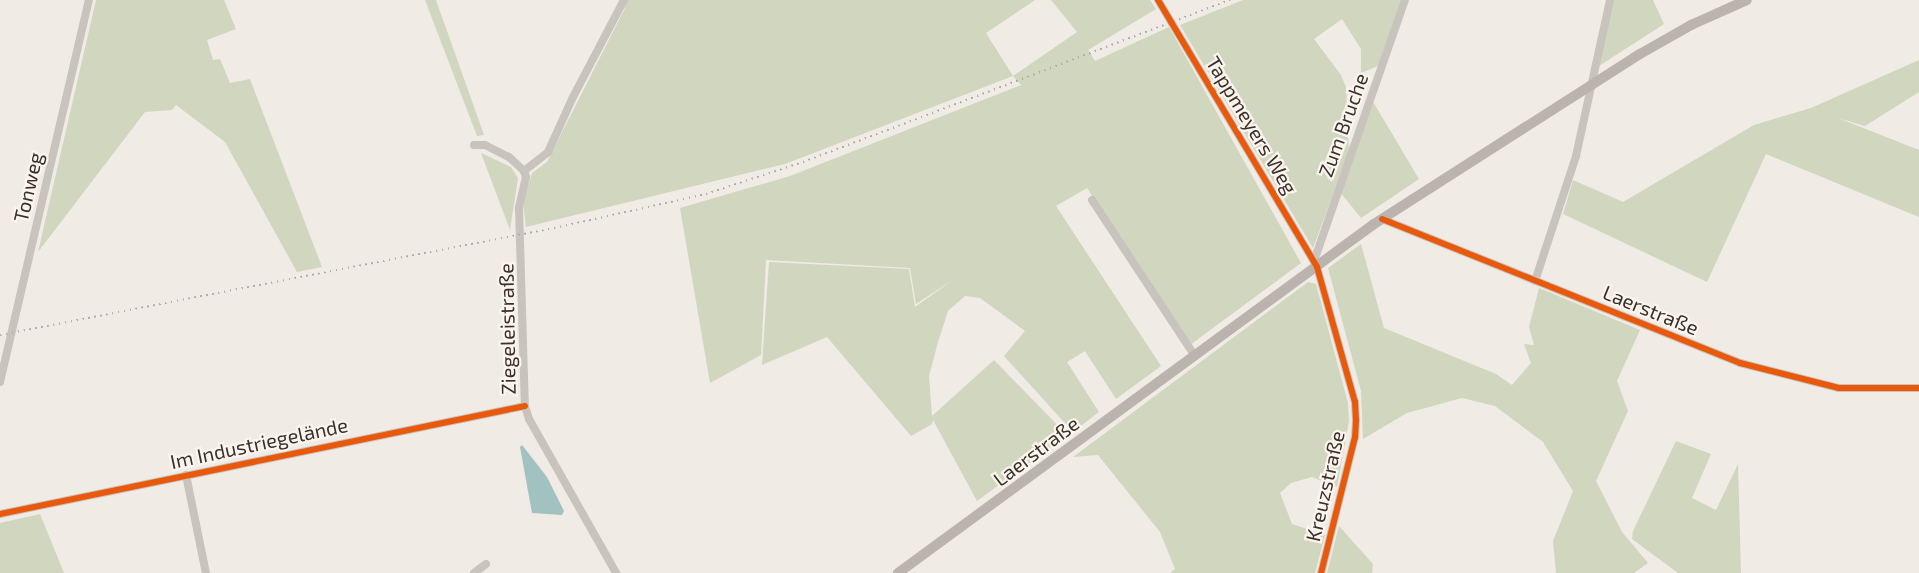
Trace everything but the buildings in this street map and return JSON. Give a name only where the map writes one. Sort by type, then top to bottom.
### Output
[{"type":"main road","name":"Laerstraße","points":[[898,573],[1195,356],[1316,264],[1382,219],[1690,25],[1747,0]]},
{"type":"street","name":"Tonweg","points":[[0,382],[89,0]]},
{"type":"street","points":[[474,145],[485,145],[509,157],[524,171],[548,152],[624,0]]},
{"type":"street","name":"Tappmeyers Weg","points":[[1158,0],[1316,264]]},
{"type":"street","name":"Zum Bruche","points":[[1316,264],[1404,0]]},
{"type":"street","points":[[1534,281],[1576,156],[1610,0]]},
{"type":"street","name":"Ziegeleistraße","points":[[524,171],[526,177],[519,208],[525,406],[529,419],[616,573]]},
{"type":"street","points":[[1092,200],[1195,356]]},
{"type":"street","name":"Laerstraße","points":[[1382,219],[1740,363],[1839,388],[1919,388]]},
{"type":"street","name":"Kreuzstraße","points":[[1316,264],[1355,402],[1356,420],[1352,447],[1321,573]]},
{"type":"street","name":"Im Industriegelände","points":[[0,514],[525,406]]},
{"type":"street","name":"Im Industriegelände","points":[[186,476],[206,573]]},
{"type":"street","points":[[474,573],[486,564]]},
{"type":"green space","points":[[96,0],[224,0],[236,29],[207,40],[213,60],[220,59],[230,83],[250,79],[322,267],[297,272],[225,142],[176,105],[172,110],[145,112],[38,252]]},
{"type":"green space","points":[[425,0],[436,0],[484,135],[477,136]]},
{"type":"green space","points":[[621,0],[1035,0],[986,33],[1013,76],[785,164],[526,227],[523,203],[532,173],[547,162],[625,8]]},
{"type":"green space","points":[[1051,0],[1150,0],[1156,9],[1088,50],[1095,61],[1169,27],[1301,263],[1190,345],[1087,188],[1056,206],[1161,366],[1116,399],[1085,351],[1067,362],[1099,412],[1073,432],[1004,356],[1025,331],[980,298],[965,296],[948,311],[938,342],[929,376],[932,416],[994,360],[1067,435],[977,501],[933,420],[932,424],[911,436],[827,337],[762,365],[769,262],[909,269],[915,307],[954,279],[916,304],[910,268],[766,260],[761,355],[710,383],[680,208],[790,176],[1021,85],[1013,76],[1077,32]]},
{"type":"green space","points":[[1243,0],[1401,0],[1378,66],[1361,73],[1361,49],[1342,19],[1314,39],[1341,75],[1346,87],[1349,152],[1313,248],[1180,25]]},
{"type":"green space","points":[[1613,0],[1653,0],[1664,24],[1599,66]]},
{"type":"green space","points":[[1919,60],[1919,92],[1865,126],[1838,118],[1919,150],[1919,217],[1766,154],[1707,282],[1563,214],[1573,180],[1623,202],[1754,125],[1811,108]]},
{"type":"green space","points":[[1372,100],[1419,179],[1361,218],[1340,192]]},
{"type":"green space","points":[[481,153],[511,167],[518,178],[510,230]]},
{"type":"green space","points":[[1361,244],[1384,328],[1496,374],[1512,385],[1531,363],[1524,344],[1534,345],[1529,327],[1539,288],[1640,330],[1617,381],[1628,411],[1596,481],[1622,532],[1648,563],[1634,573],[1556,573],[1553,541],[1573,491],[1543,442],[1495,406],[1462,398],[1407,413],[1363,439],[1361,391],[1328,268]]},
{"type":"green space","points":[[1308,282],[1316,284],[1348,403],[1349,421],[1337,487],[1312,477],[1291,483],[1280,493],[1292,524],[1325,535],[1315,573],[1170,573],[1175,569],[1160,532],[1098,455],[1073,457]]},
{"type":"green space","points":[[1676,441],[1711,454],[1692,498],[1716,510],[1738,464],[1741,573],[1678,573],[1632,539],[1633,531]]},
{"type":"green space","points":[[40,514],[64,573],[0,573],[0,523]]},
{"type":"green space","points":[[1339,526],[1373,564],[1372,573],[1327,573]]},
{"type":"water","points":[[522,445],[547,477],[564,511],[562,515],[532,513],[520,447]]},
{"type":"railway","points":[[0,335],[554,228],[706,194],[803,162],[1230,0]]},
{"type":"cycle path","points":[[1158,0],[1317,267],[1355,402],[1356,420],[1355,437],[1321,573]]},
{"type":"cycle path","points":[[1382,219],[1740,363],[1839,388],[1919,388]]},
{"type":"cycle path","points":[[0,514],[525,406]]}]
